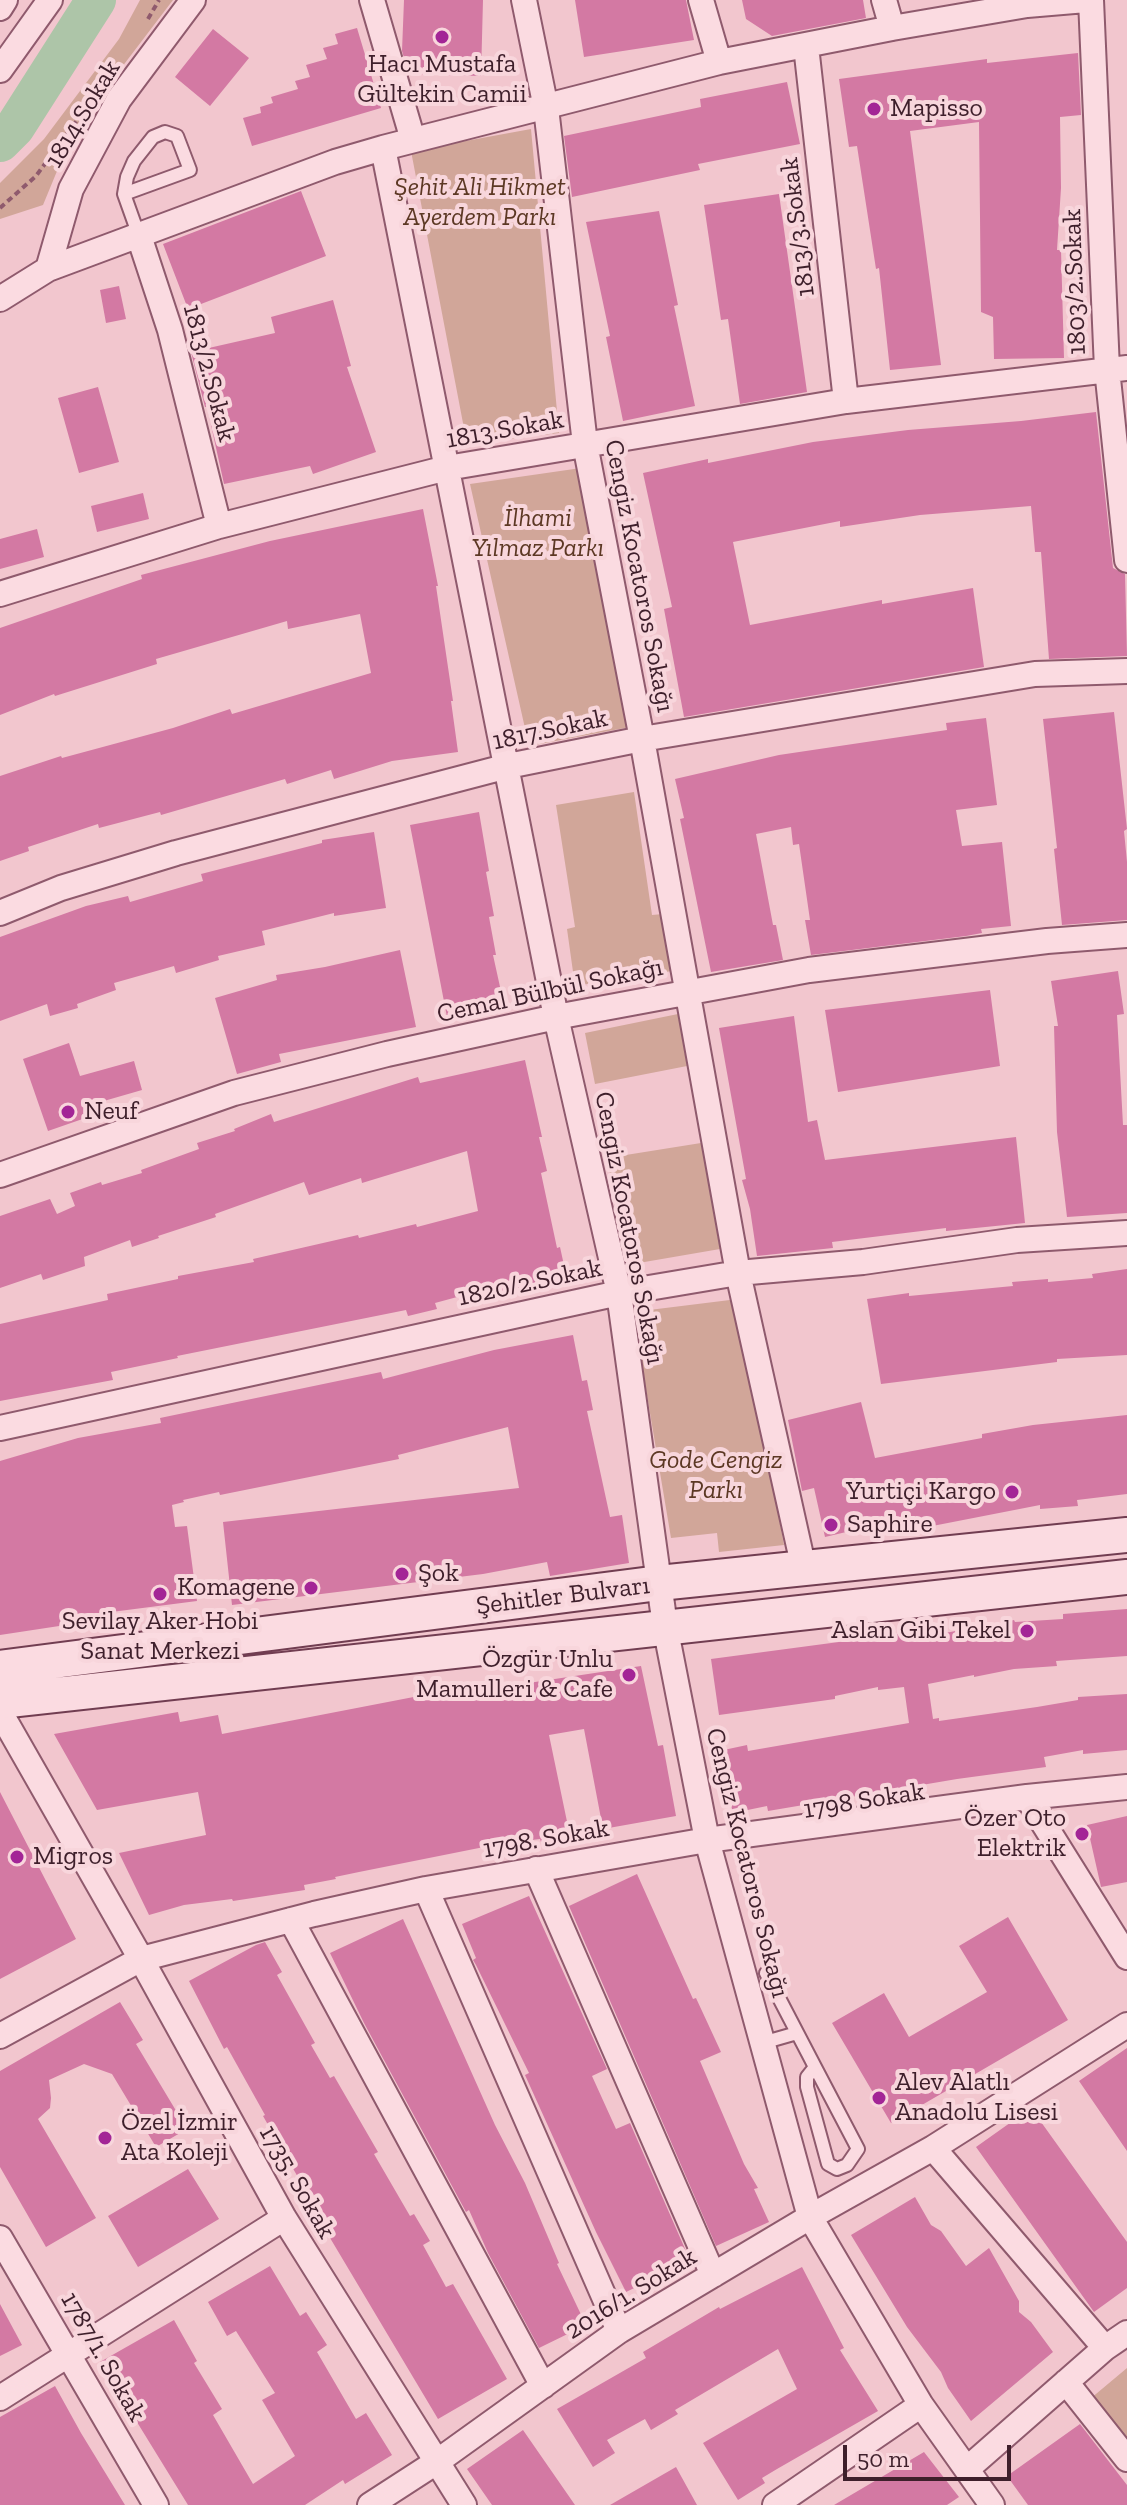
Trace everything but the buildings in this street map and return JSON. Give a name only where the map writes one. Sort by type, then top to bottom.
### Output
[{"type":"street","points":[[0,8],[5,0]]},
{"type":"street","points":[[0,70],[50,0]]},
{"type":"street","name":"1814.Sokak","points":[[48,269],[71,189],[119,99],[193,0]]},
{"type":"street","points":[[372,0],[413,140]]},
{"type":"street","name":"Cengiz Kocatoros Sokağı","points":[[524,0],[546,108],[585,444],[642,739],[738,1273],[804,1569]]},
{"type":"street","points":[[701,0],[719,62]]},
{"type":"street","points":[[884,0],[892,28]]},
{"type":"street","points":[[0,299],[48,269],[335,162],[383,148],[719,62],[1027,3],[1089,0]]},
{"type":"street","name":"1803/2.Sokak","points":[[1089,0],[1117,368],[1127,560]]},
{"type":"street","name":"1813/3.Sokak","points":[[806,46],[846,401]]},
{"type":"street","name":"Cengiz Kocatoros Sokağı","points":[[383,148],[556,1017],[619,1293],[665,1626],[707,1840],[810,2217],[921,2405],[992,2505]]},
{"type":"street","name":"1813/2.Sokak","points":[[139,236],[170,330],[219,526]]},
{"type":"street","name":"1813.Sokak","points":[[0,594],[219,526],[447,468],[846,401],[1117,368]]},
{"type":"street","name":"1817.Sokak","points":[[0,913],[61,888],[176,853],[508,766],[642,739],[1035,674],[1127,671]]},
{"type":"street","name":"Cemal Bülbül Sokağı","points":[[0,1175],[234,1093],[387,1054],[556,1017],[685,991],[825,968],[1047,941],[1127,935]]},
{"type":"street","name":"1820/2.Sokak","points":[[0,1428],[619,1293],[738,1273],[863,1262],[1017,1240],[1127,1233]]},
{"type":"street","name":"Şehitler Bulvarı","points":[[0,1668],[659,1583],[1127,1535]]},
{"type":"street","name":"Şehitler Bulvarı","points":[[0,1701],[1127,1577]]},
{"type":"street","name":"1735. Sokak","points":[[0,1712],[284,2218],[464,2505]]},
{"type":"street","name":"1798. Sokak","points":[[0,2036],[141,1959],[426,1889],[707,1840],[1027,1797],[1127,1787]]},
{"type":"street","points":[[1027,1797],[1127,1957]]},
{"type":"street","points":[[536,1869],[713,2275]]},
{"type":"street","points":[[426,1889],[619,2331]]},
{"type":"street","points":[[291,1920],[543,2386]]},
{"type":"street","name":"2016/1. Sokak","points":[[370,2505],[438,2461],[619,2331],[933,2148],[1127,2025]]},
{"type":"street","points":[[933,2148],[1105,2348]]},
{"type":"street","points":[[0,2398],[284,2218]]},
{"type":"street","name":"1787/1. Sokak","points":[[0,2238],[156,2505]]},
{"type":"street","points":[[967,2469],[1105,2348],[1127,2333]]},
{"type":"street","points":[[1066,2382],[1127,2459]]},
{"type":"street","points":[[775,2505],[921,2405]]},
{"type":"lane","points":[[124,194],[190,170],[177,136],[165,132],[147,142],[134,161],[124,194],[139,236]]},
{"type":"lane","points":[[766,1973],[858,2149],[847,2165],[837,2169],[828,2164],[807,2087],[807,2077],[815,2067]]},
{"type":"lane","points":[[762,2043],[797,2033]]},
{"type":"path","points":[[0,208],[36,176],[88,106]]},
{"type":"green space","points":[[140,0],[173,0],[74,130],[43,205],[0,219],[0,183],[44,139],[119,39]]},
{"type":"green space","name":"Şehit Ali Hikmet Ayerdem Parkı","points":[[531,129],[559,433],[467,444],[411,151]]},
{"type":"green space","name":"İlhami Yılmaz Parkı","points":[[581,468],[630,727],[529,746],[470,484]]},
{"type":"green space","points":[[634,792],[652,915],[663,914],[672,971],[575,986],[567,929],[575,927],[556,805]]},
{"type":"green space","points":[[678,1014],[687,1066],[595,1084],[585,1033]]},
{"type":"green space","points":[[701,1143],[720,1249],[627,1265],[607,1158]]},
{"type":"green space","name":"Gode Cengiz Parkı","points":[[738,1299],[784,1545],[719,1552],[717,1533],[671,1538],[633,1312]]},
{"type":"green space","points":[[1127,2368],[1127,2448],[1090,2399]]},
{"type":"waterway","points":[[0,142],[15,127],[96,0]]},
{"type":"place","name":"Hacı Mustafa Gültekin Camii","points":[[442,37]]},
{"type":"place","name":"Mapisso","points":[[874,109]]},
{"type":"place","name":"Neuf","points":[[68,1112]]},
{"type":"place","name":"Yurtiçi Kargo","points":[[1012,1492]]},
{"type":"place","name":"Saphire","points":[[831,1525]]},
{"type":"place","name":"Şok","points":[[402,1574]]},
{"type":"place","name":"Komagene","points":[[311,1588]]},
{"type":"place","name":"Sevilay Aker Hobi Sanat Merkezi","points":[[160,1594]]},
{"type":"place","name":"Aslan Gibi Tekel","points":[[1027,1631]]},
{"type":"place","name":"Özgür Unlu Mamulleri & Cafe","points":[[629,1675]]},
{"type":"place","name":"Özer Oto Elektrik","points":[[1082,1834]]},
{"type":"place","name":"Migros","points":[[17,1857]]},
{"type":"place","name":"Alev Alatlı Anadolu Lisesi","points":[[879,2098]]},
{"type":"place","name":"Özel İzmir Ata Koleji","points":[[105,2138]]}]
